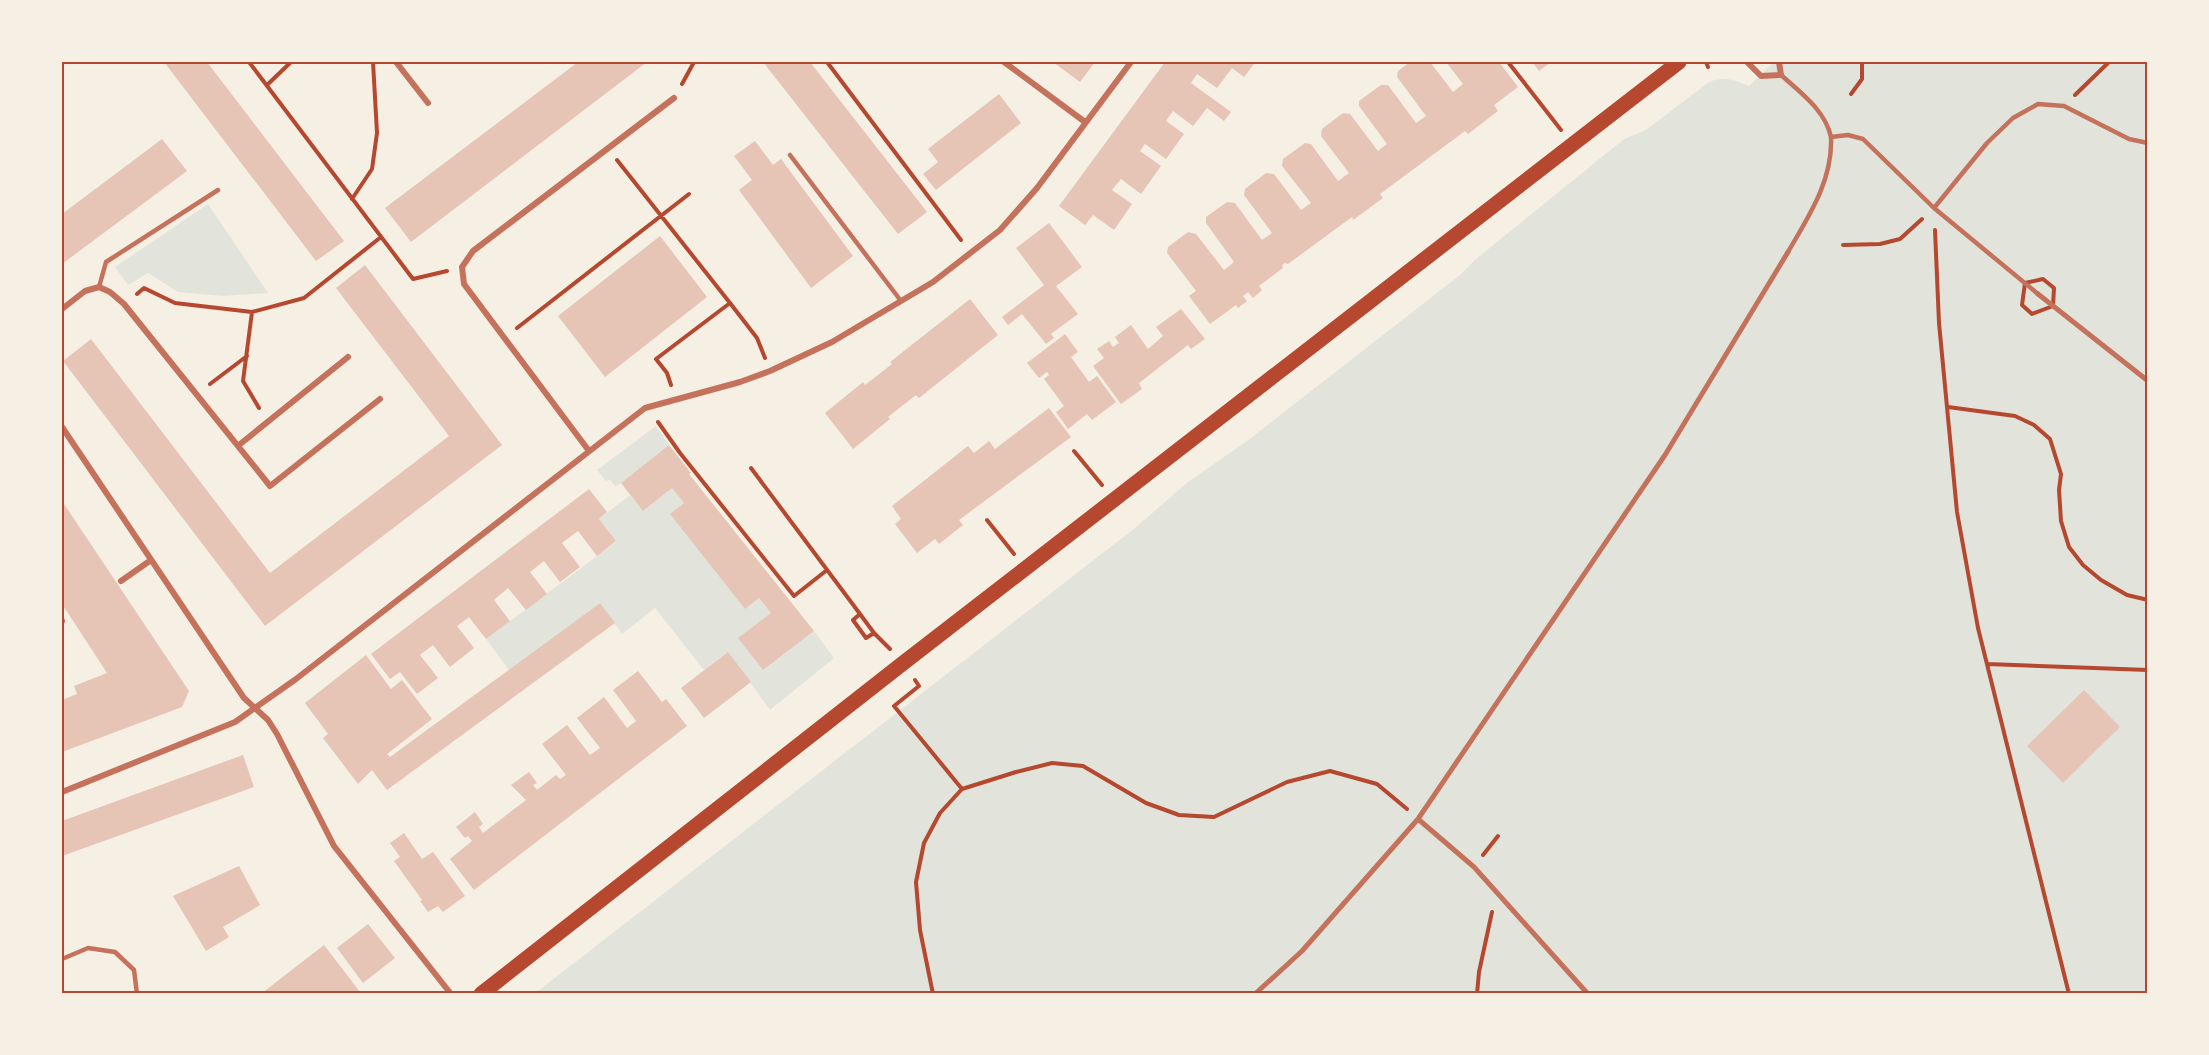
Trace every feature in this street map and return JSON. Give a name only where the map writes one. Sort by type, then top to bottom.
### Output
[{"type":"main road","points":[[481,993],[1679,62]]},
{"type":"street","points":[[396,62],[428,103]]},
{"type":"street","points":[[1004,62],[1085,122]]},
{"type":"street","points":[[62,792],[219,729],[255,709],[638,413],[770,371],[832,342],[933,282],[1000,230],[1029,197],[1131,62]]},
{"type":"street","points":[[1747,62],[1761,76],[1781,75],[1779,62]]},
{"type":"street","points":[[589,451],[464,284],[462,267],[473,251],[674,98]]},
{"type":"street","points":[[1256,993],[1302,951],[1418,819],[1665,455],[1788,252]]},
{"type":"street","points":[[62,309],[85,291],[99,287],[110,292],[124,304],[270,486],[380,399]]},
{"type":"street","points":[[2038,294],[2148,381]]},
{"type":"street","points":[[239,445],[348,357]]},
{"type":"street","points":[[62,427],[244,698],[268,720],[334,846],[451,993]]},
{"type":"street","points":[[121,581],[151,560]]},
{"type":"street","points":[[1418,819],[1474,867],[1496,894],[1588,993]]},
{"type":"lane","points":[[1781,75],[1824,117],[1831,137],[1832,152],[1823,187],[1788,252]]},
{"type":"lane","points":[[1934,208],[1987,143],[2013,118],[2038,104],[2064,106],[2129,139],[2148,143]]},
{"type":"lane","points":[[1831,137],[1848,135],[1863,140],[1934,208],[2038,294]]},
{"type":"lane","points":[[790,155],[901,301]]},
{"type":"lane","points":[[99,287],[106,262],[218,190]]},
{"type":"lane","points":[[62,959],[88,948],[115,952],[134,970],[137,993]]},
{"type":"path","points":[[249,62],[412,279],[462,267]]},
{"type":"path","points":[[267,85],[291,62]]},
{"type":"path","points":[[352,199],[372,169],[377,133],[373,62]]},
{"type":"path","points":[[674,98],[694,62]]},
{"type":"path","points":[[827,62],[970,253]]},
{"type":"path","points":[[1508,62],[1572,144]]},
{"type":"path","points":[[1706,62],[1708,67]]},
{"type":"path","points":[[1851,94],[1863,79],[1862,62]]},
{"type":"path","points":[[2099,70],[2103,62]]},
{"type":"path","points":[[2074,95],[2109,62]]},
{"type":"path","points":[[609,148],[756,338],[770,371]]},
{"type":"path","points":[[504,337],[689,194]]},
{"type":"path","points":[[1843,245],[1880,244],[1900,239],[1934,208]]},
{"type":"path","points":[[1934,208],[1938,323],[1957,512],[1978,628],[2069,993]]},
{"type":"path","points":[[124,304],[144,288],[175,303],[252,312],[303,298],[381,237]]},
{"type":"path","points":[[676,400],[667,373],[656,359],[730,303]]},
{"type":"path","points":[[252,312],[243,381],[267,422]]},
{"type":"path","points":[[197,394],[247,356]]},
{"type":"path","points":[[651,407],[659,425],[680,453],[794,596],[827,570]]},
{"type":"path","points":[[1948,407],[2015,416],[2034,425],[2050,439],[2061,474],[2059,490],[2061,521],[2068,547],[2083,565],[2101,580],[2127,596],[2148,600]]},
{"type":"path","points":[[1074,451],[1114,499]]},
{"type":"path","points":[[751,468],[874,633],[887,645]]},
{"type":"path","points":[[987,520],[1025,568]]},
{"type":"path","points":[[860,614],[853,620],[866,638],[874,633]]},
{"type":"path","points":[[1987,664],[2148,670]]},
{"type":"path","points":[[914,680],[919,686],[894,706],[962,789]]},
{"type":"path","points":[[933,993],[920,930],[916,882],[924,843],[940,813],[962,789],[1052,763],[1083,766],[1146,803],[1179,815],[1214,817],[1287,782],[1330,771],[1377,784],[1418,819]]},
{"type":"path","points":[[1474,867],[1498,836]]},
{"type":"path","points":[[1477,993],[1479,972],[1496,894]]},
{"type":"shaded area","points":[[1774,62],[2147,62],[2147,993],[534,994],[1135,528],[1188,482],[1247,441],[1460,275],[1476,259],[1624,139],[1646,130],[1709,82],[1729,79],[1749,86]]},
{"type":"shaded area","points":[[208,204],[268,293],[223,296],[178,292],[148,273],[128,285],[115,267]]},
{"type":"shaded area","points":[[656,426],[669,445],[621,483],[615,486],[610,480],[606,481],[597,470]]},
{"type":"shaded area","points":[[672,488],[684,503],[671,514],[745,609],[759,598],[771,613],[739,638],[763,670],[814,631],[834,658],[770,710],[728,652],[704,670],[655,608],[622,634],[600,603],[509,670],[486,639],[616,542],[599,519],[630,495],[643,511]]},
{"type":"building","points":[[164,62],[207,62],[344,241],[316,261]]},
{"type":"building","points":[[578,62],[647,62],[411,242],[385,208]]},
{"type":"building","points":[[763,62],[810,62],[927,212],[898,234]]},
{"type":"building","points":[[1053,62],[1095,62],[1080,82]]},
{"type":"building","points":[[1165,62],[1251,62],[1254,64],[1244,77],[1232,68],[1217,88],[1197,74],[1191,83],[1231,112],[1224,121],[1207,108],[1193,126],[1173,111],[1166,121],[1184,134],[1166,159],[1145,144],[1140,151],[1161,166],[1141,194],[1121,179],[1112,190],[1132,204],[1114,230],[1093,215],[1085,225],[1059,206]]},
{"type":"building","points":[[1410,62],[1430,62],[1453,92],[1463,84],[1446,62],[1489,62],[1491,64],[1499,62],[1518,87],[1494,105],[1498,111],[1468,134],[1465,131],[1380,194],[1383,198],[1353,220],[1352,217],[1288,264],[1282,265],[1283,268],[1259,286],[1262,290],[1253,298],[1248,292],[1243,296],[1247,301],[1238,308],[1236,305],[1210,324],[1189,296],[1196,291],[1167,253],[1168,247],[1188,232],[1196,234],[1224,270],[1228,267],[1234,262],[1206,223],[1206,217],[1227,202],[1235,203],[1262,240],[1272,233],[1244,195],[1245,189],[1266,173],[1274,174],[1301,210],[1311,203],[1282,166],[1283,159],[1305,143],[1311,144],[1338,181],[1349,173],[1321,136],[1322,129],[1343,113],[1350,114],[1378,151],[1387,144],[1359,106],[1359,101],[1381,85],[1388,85],[1416,123],[1426,116],[1397,77],[1398,71]]},
{"type":"building","points":[[1532,62],[1551,62],[1539,71]]},
{"type":"building","points":[[999,94],[1021,123],[936,190],[923,174],[938,162],[928,149]]},
{"type":"building","points":[[162,139],[187,171],[62,264],[62,214]]},
{"type":"building","points":[[755,141],[773,165],[781,159],[853,256],[811,288],[739,190],[752,180],[734,156]]},
{"type":"building","points":[[1049,223],[1082,267],[1056,286],[1078,314],[1051,334],[1054,338],[1046,344],[1022,314],[1008,325],[1002,317],[1044,285],[1016,248]]},
{"type":"building","points":[[660,236],[707,297],[605,377],[558,316]]},
{"type":"building","points":[[365,265],[502,445],[265,626],[63,361],[91,339],[270,573],[449,436],[336,288]]},
{"type":"building","points":[[970,299],[998,335],[919,398],[916,395],[888,417],[890,419],[853,449],[825,413],[863,382],[865,385],[892,364],[890,362]]},
{"type":"building","points":[[1181,309],[1205,339],[1191,349],[1188,345],[1139,383],[1142,389],[1121,404],[1093,366],[1104,358],[1097,349],[1109,341],[1113,347],[1119,343],[1115,337],[1131,325],[1148,349],[1163,336],[1156,327]]},
{"type":"building","points":[[1065,334],[1078,352],[1071,357],[1089,382],[1097,376],[1116,402],[1092,420],[1087,414],[1068,429],[1056,412],[1064,406],[1044,379],[1049,375],[1047,372],[1039,378],[1027,363]]},
{"type":"building","points":[[1049,408],[1071,437],[959,520],[963,525],[939,544],[935,539],[917,553],[895,524],[901,519],[892,506],[968,446],[974,453],[989,441],[995,449]]},
{"type":"building","points":[[669,445],[691,473],[689,474],[814,631],[763,670],[738,638],[771,613],[759,598],[745,609],[670,514],[684,503],[672,488],[643,511],[621,483]]},
{"type":"building","points":[[589,489],[607,512],[599,519],[616,541],[597,556],[578,531],[562,543],[580,567],[560,582],[544,561],[530,572],[547,594],[526,610],[508,588],[494,600],[510,621],[486,639],[469,617],[457,626],[474,648],[450,667],[433,645],[420,655],[438,678],[417,694],[400,672],[390,679],[371,654]]},
{"type":"building","points":[[62,501],[189,691],[182,707],[62,752],[62,700],[77,694],[74,686],[107,673],[62,604]]},
{"type":"building","points":[[600,603],[615,623],[387,790],[372,770],[358,784],[323,738],[328,734],[305,703],[366,655],[391,689],[402,680],[432,719],[387,754],[390,757]]},
{"type":"building","points":[[728,652],[751,682],[704,718],[681,688]]},
{"type":"building","points":[[638,671],[662,702],[666,699],[687,726],[474,890],[450,859],[472,841],[468,836],[465,838],[456,827],[475,812],[483,824],[479,827],[483,833],[526,800],[511,785],[529,772],[537,783],[533,785],[537,790],[556,775],[560,779],[566,775],[542,744],[567,725],[590,755],[600,748],[577,718],[604,697],[627,728],[636,721],[613,690]]},
{"type":"building","points":[[2084,690],[2120,727],[2063,783],[2027,746]]},
{"type":"building","points":[[243,755],[254,787],[62,856],[62,821]]},
{"type":"building","points":[[404,833],[422,859],[433,852],[465,896],[443,912],[438,906],[428,912],[394,861],[400,857],[390,843]]},
{"type":"building","points":[[239,866],[260,905],[223,927],[229,937],[206,951],[173,896]]},
{"type":"building","points":[[368,924],[395,958],[363,983],[337,948]]},
{"type":"building","points":[[324,945],[360,992],[262,993]]}]
